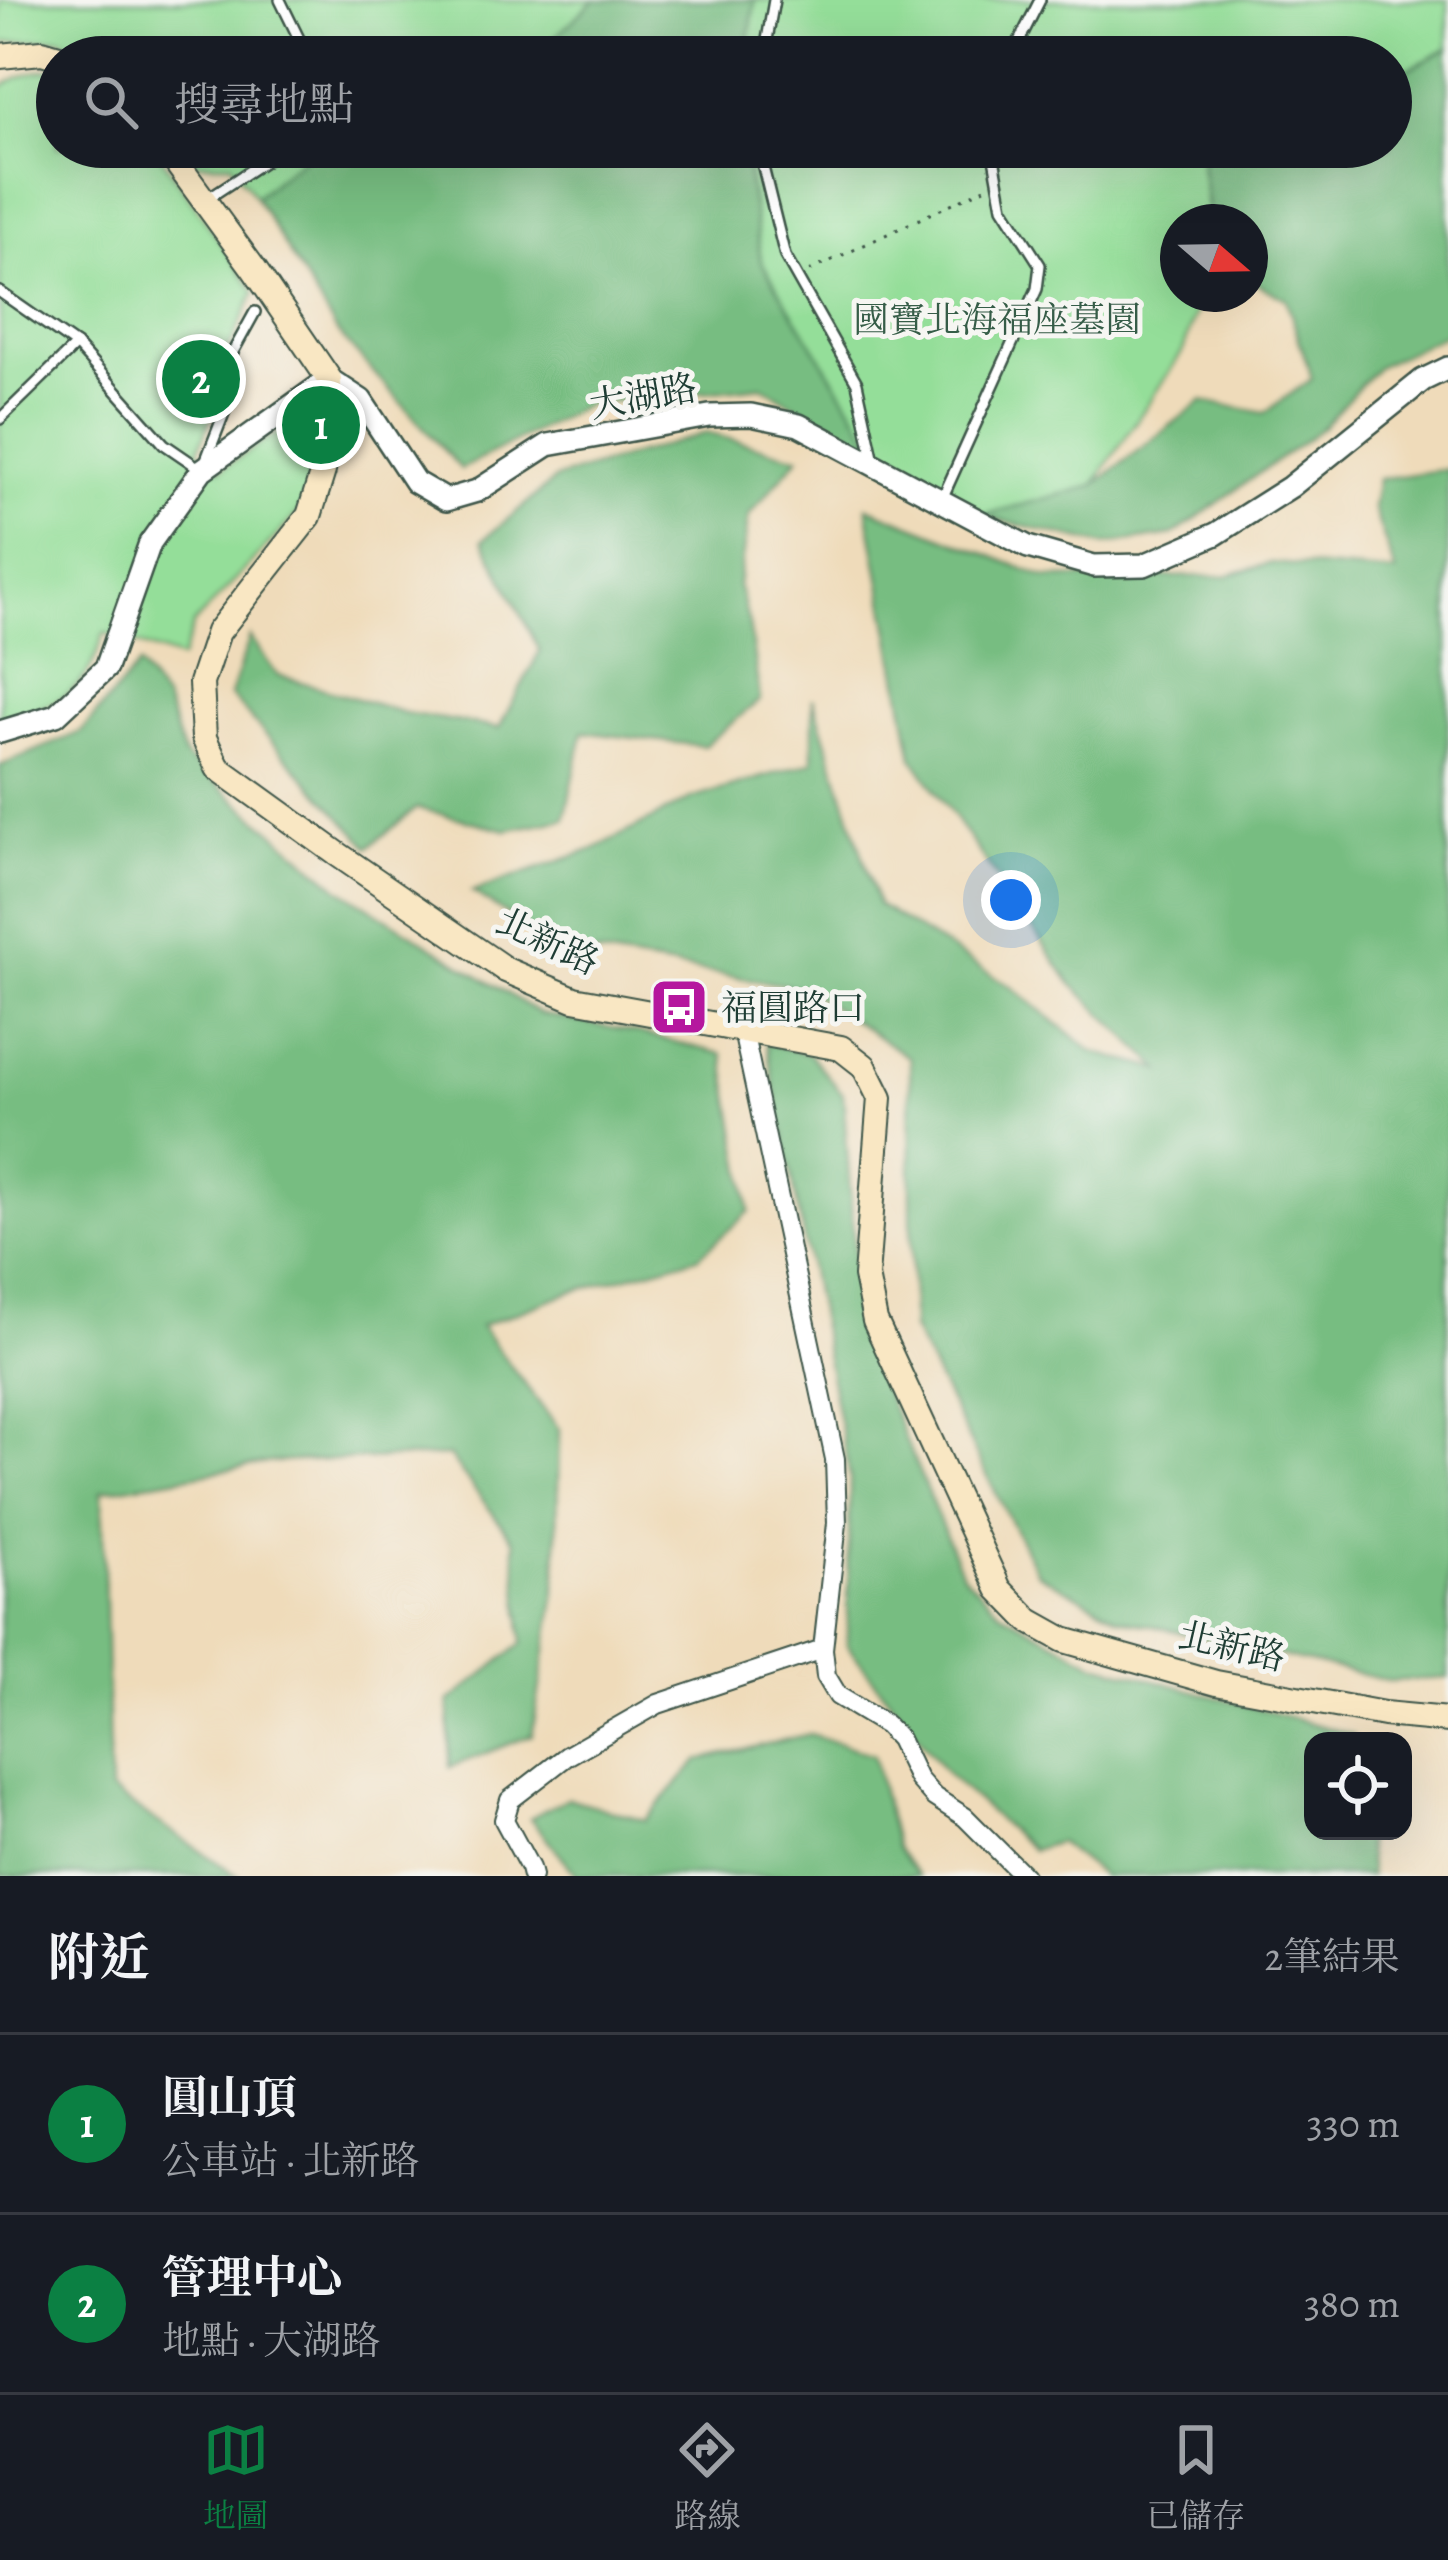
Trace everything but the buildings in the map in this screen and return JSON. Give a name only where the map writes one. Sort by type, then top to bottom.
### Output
[{"type":"main road","points":[[0,56],[36,53]]},
{"type":"main road","points":[[180,168],[329,380]]},
{"type":"main road","name":"北新路","points":[[329,380],[328,438],[309,516],[218,632],[201,683],[203,738],[218,768],[506,970],[574,999],[841,1048],[864,1066],[880,1098],[866,1276],[875,1321],[999,1589],[1030,1621],[1064,1640],[1216,1683],[1384,1714],[1448,1720]]},
{"type":"street","name":"大湖路","points":[[329,380],[361,400],[415,482],[446,500],[476,490],[548,445],[709,416],[752,416],[799,425],[1028,547],[1094,566],[1144,565],[1216,534],[1290,487],[1423,380],[1448,368]]},
{"type":"street","points":[[0,732],[56,715],[106,668],[150,543],[202,470],[329,380]]},
{"type":"street","points":[[743,1031],[835,1459],[837,1523],[824,1649],[826,1676],[838,1696],[886,1725],[899,1739],[918,1779],[934,1797],[965,1817],[1024,1876]]},
{"type":"street","points":[[532,1876],[504,1820],[510,1800],[567,1756],[658,1704],[824,1649]]},
{"type":"lane","points":[[280,0],[298,36]]},
{"type":"lane","points":[[768,36],[775,0]]},
{"type":"lane","points":[[1022,36],[1040,0]]},
{"type":"lane","points":[[205,200],[254,168]]},
{"type":"lane","points":[[763,168],[785,256],[857,383],[875,466]]},
{"type":"lane","points":[[941,501],[1037,289],[1040,265],[1003,208],[996,168]]},
{"type":"lane","points":[[0,292],[76,345],[164,444],[202,470],[233,381],[229,359],[255,311]]},
{"type":"lane","points":[[0,419],[76,345]]},
{"type":"path","points":[[797,277],[998,182]]},
{"type":"green space","points":[[0,0],[595,0],[557,36],[36,36],[36,40],[0,43]]},
{"type":"green space","points":[[595,0],[755,0],[749,36],[556,36]]},
{"type":"green space","points":[[755,0],[1448,0],[1448,49],[1412,67],[1412,36],[749,36]]},
{"type":"green space","points":[[1448,49],[1448,333],[1377,367],[1322,428],[1173,535],[1104,545],[980,516],[1093,486],[1202,401],[1264,413],[1312,379],[1286,299],[1268,290],[1268,204],[1207,204],[1202,168],[1412,168],[1412,67]]},
{"type":"green space","points":[[34,72],[36,168],[169,168],[255,292],[221,365],[226,379],[198,451],[220,470],[287,427],[318,423],[313,482],[298,513],[194,624],[181,659],[104,633],[90,669],[73,689],[50,704],[0,722],[0,89]]},
{"type":"green space","points":[[235,168],[291,168],[255,197]]},
{"type":"green space","points":[[291,168],[747,168],[761,261],[881,455],[762,386],[588,404],[461,469],[338,333],[255,197]]},
{"type":"green space","name":"國寶北海福座墓園","points":[[747,168],[1202,168],[1207,204],[1160,204],[1160,312],[1196,312],[1183,351],[1093,486],[980,516],[881,456],[761,261]]},
{"type":"green space","points":[[706,433],[799,457],[749,515],[738,585],[760,700],[704,746],[583,732],[565,819],[506,830],[417,808],[369,847],[230,696],[250,637],[277,675],[405,713],[499,728],[540,651],[483,540],[557,478]]},
{"type":"green space","points":[[1448,469],[1448,1678],[1389,1681],[1119,1618],[1037,1573],[912,1329],[910,1058],[804,988],[559,948],[472,892],[594,849],[691,799],[813,762],[813,698],[878,905],[1013,988],[1093,1052],[1161,1070],[1071,983],[913,758],[867,507],[1047,578],[1225,576],[1272,563],[1396,573],[1373,507],[1378,479]]},
{"type":"green space","points":[[139,665],[165,701],[184,756],[340,889],[540,1014],[723,1054],[750,1211],[698,1257],[570,1292],[480,1326],[559,1429],[556,1592],[532,1735],[450,1767],[449,1702],[523,1643],[514,1541],[449,1456],[272,1462],[102,1491],[110,1791],[238,1876],[0,1876],[0,766],[81,732]]},
{"type":"green space","points":[[766,1043],[809,1054],[843,1094],[866,1346],[962,1574],[1001,1612],[1097,1664],[1342,1732],[1304,1732],[1304,1840],[1366,1840],[1370,1876],[1102,1876],[1058,1842],[1032,1850],[947,1774],[847,1645],[850,1478]]},
{"type":"green space","points":[[810,1734],[873,1755],[896,1847],[918,1876],[578,1876],[530,1818],[567,1798],[645,1820],[699,1760]]},
{"type":"place","name":"管理中心","points":[[201,379]]},
{"type":"place","name":"圓山頂","points":[[321,425]]},
{"type":"place","name":"福圓路口","points":[[679,1007]]}]
